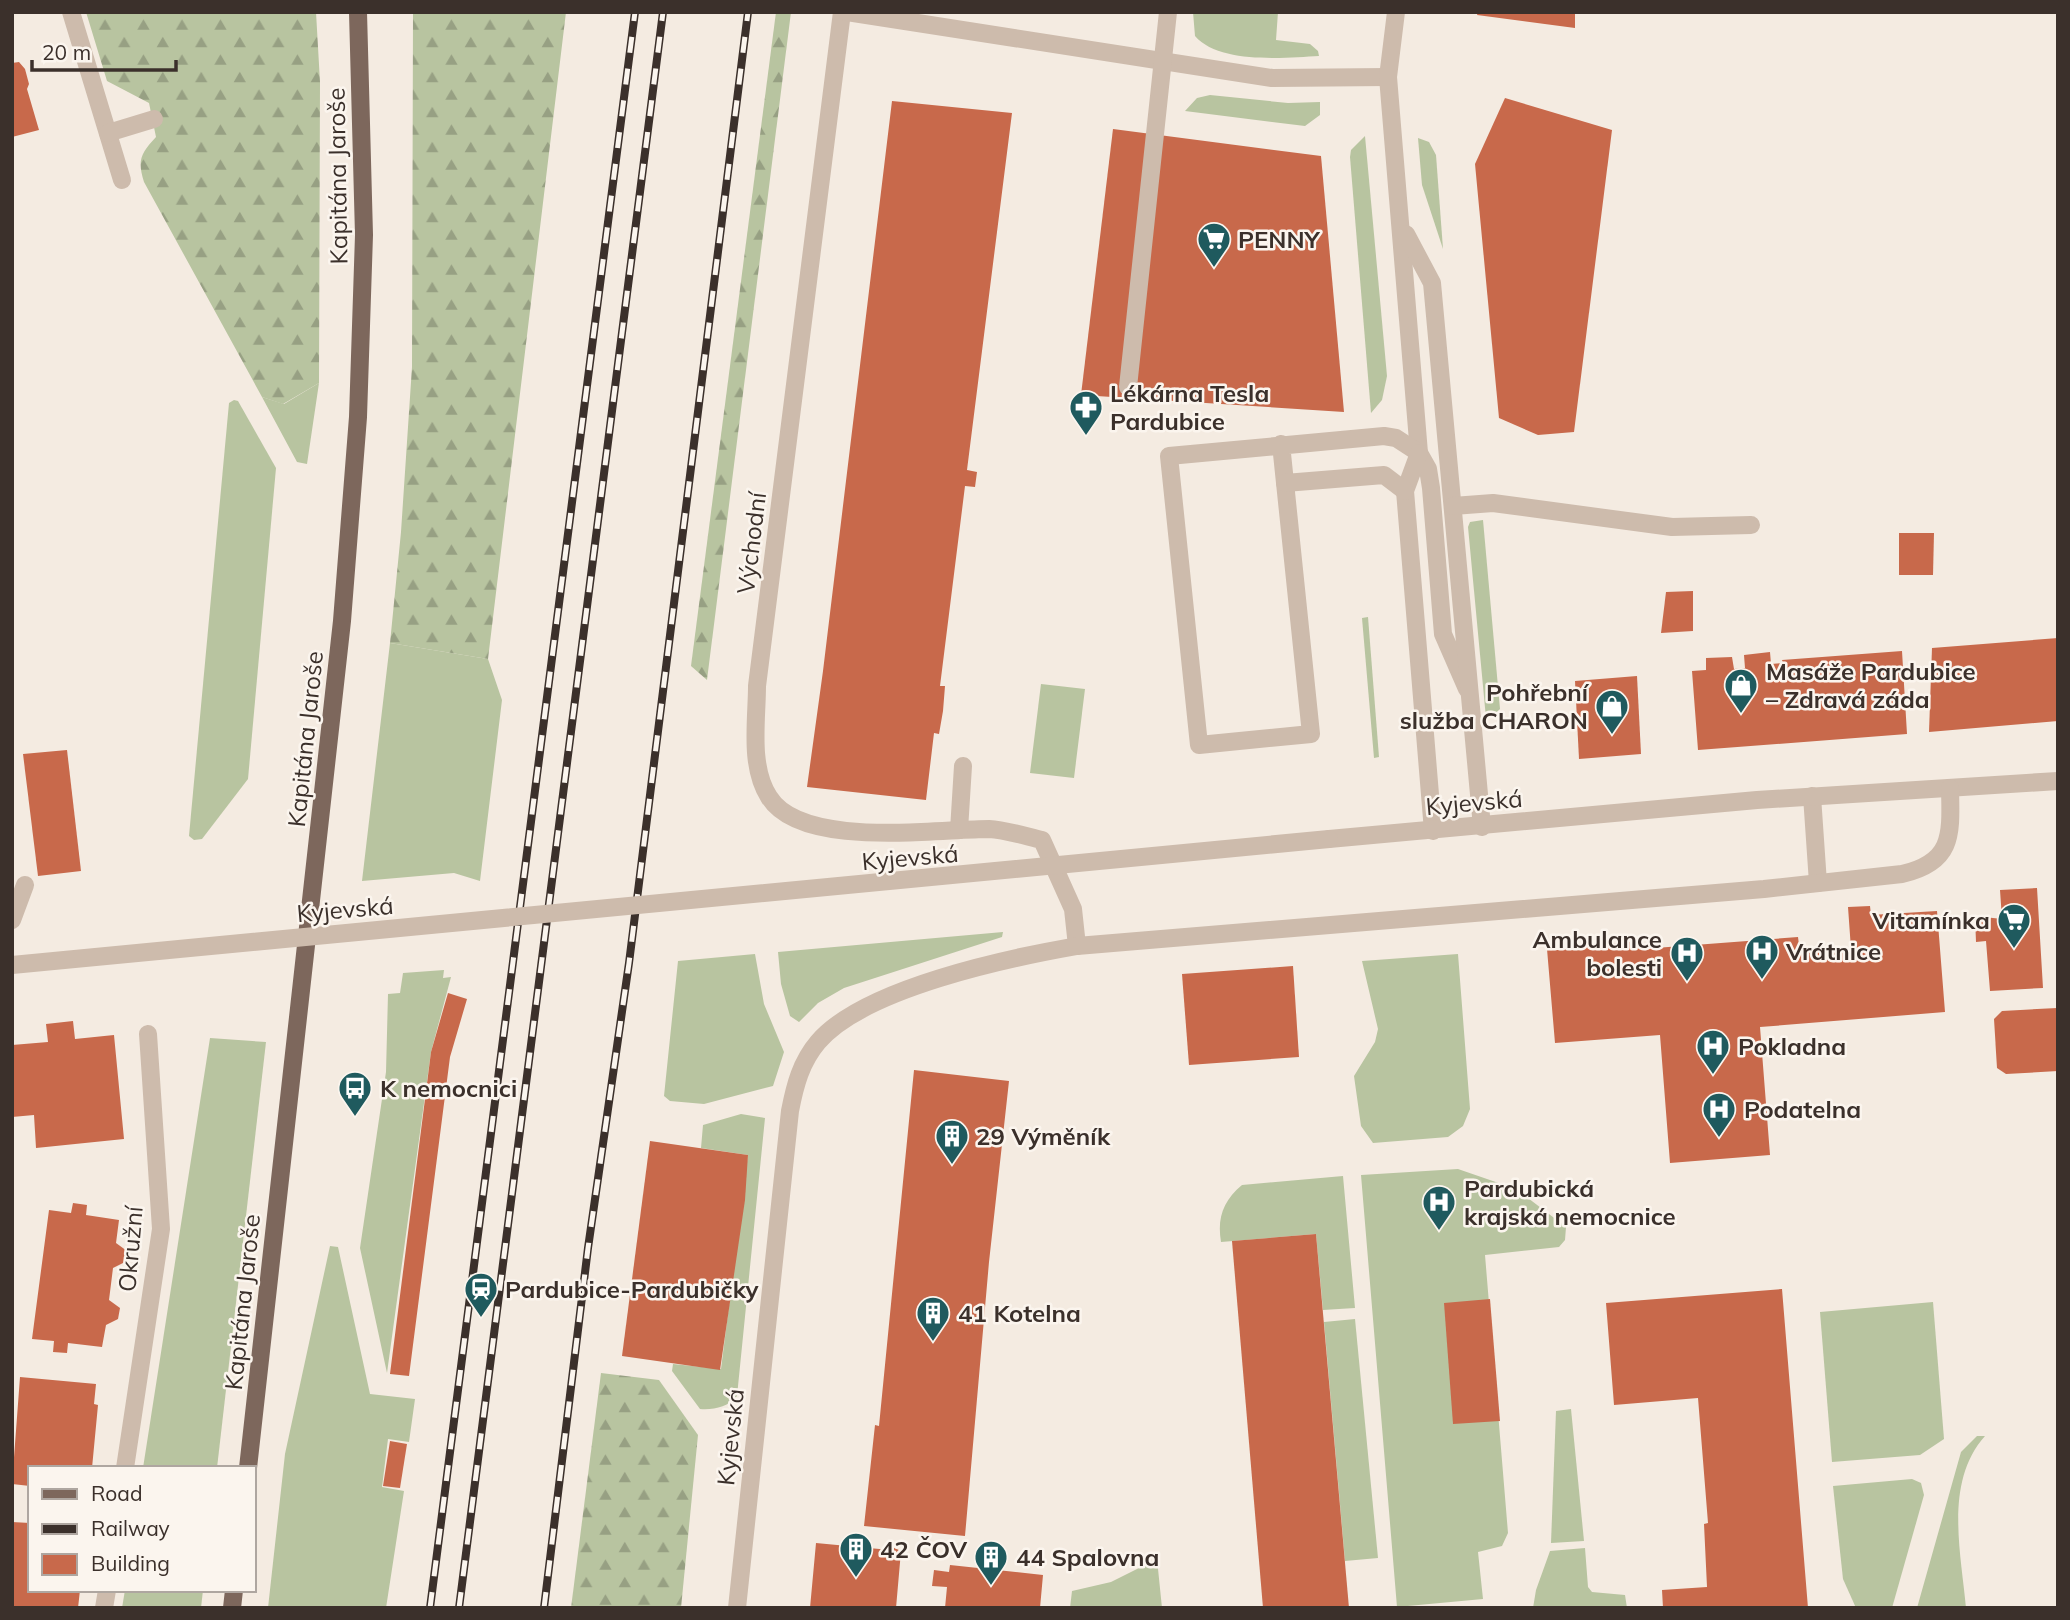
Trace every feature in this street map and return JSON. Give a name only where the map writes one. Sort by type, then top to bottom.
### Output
[{"type":"main road","name":"Kapitána Jaroše","points":[[248,1466],[342,621],[358,417],[364,235],[358,12]]},
{"type":"street","points":[[71,12],[122,180]]},
{"type":"street","points":[[845,12],[1272,78],[1388,77]]},
{"type":"street","name":"Východní","points":[[845,12],[757,686],[756,743],[759,766],[769,797],[795,819],[848,830],[993,829],[1042,840],[1073,909],[1077,946]]},
{"type":"street","points":[[1128,387],[1168,12]]},
{"type":"street","points":[[1396,12],[1388,77],[1419,453],[1405,491],[1433,831]]},
{"type":"street","points":[[108,133],[154,119]]},
{"type":"street","points":[[1402,227],[1432,283],[1467,689],[1482,827]]},
{"type":"street","points":[[1281,444],[1311,734],[1199,745],[1169,456],[1281,444],[1384,436],[1396,438],[1419,453],[1428,469],[1431,488],[1443,634],[1467,689]]},
{"type":"street","points":[[1285,483],[1384,475],[1405,491]]},
{"type":"street","points":[[1453,506],[1493,502],[1672,527],[1751,525]]},
{"type":"street","points":[[959,830],[963,766]]},
{"type":"street","name":"Kyjevská","points":[[12,965],[1329,839],[1812,796],[2058,781]]},
{"type":"street","points":[[1077,946],[1902,874],[1934,862],[1943,853],[1949,837],[1950,788]]},
{"type":"street","points":[[1812,796],[1818,883]]},
{"type":"street","points":[[12,919],[25,885]]},
{"type":"street","name":"Kyjevská","points":[[737,1608],[790,1111],[803,1065],[820,1040],[834,1027],[892,997],[990,962],[1077,946]]},
{"type":"street","name":"Okružní","points":[[125,1466],[161,1229],[149,1034]]},
{"type":"green space","points":[[86,12],[316,12],[320,82],[319,383],[283,404],[262,397],[144,182],[142,157],[156,137],[149,103],[107,81]]},
{"type":"green space","points":[[413,12],[566,12],[488,659],[390,643],[401,532],[412,367]]},
{"type":"green space","points":[[776,12],[791,12],[707,680],[691,666]]},
{"type":"green space","points":[[1193,12],[1278,12],[1276,40],[1310,44],[1318,51],[1319,56],[1253,57],[1220,51],[1195,36]]},
{"type":"green space","points":[[1210,95],[1288,103],[1320,102],[1320,115],[1305,126],[1185,111],[1197,98]]},
{"type":"green space","points":[[1365,136],[1387,376],[1382,400],[1371,413],[1350,157],[1351,150]]},
{"type":"green space","points":[[1418,138],[1429,142],[1436,155],[1443,249],[1422,185]]},
{"type":"green space","points":[[319,383],[307,464],[297,462],[262,397],[284,404]]},
{"type":"green space","points":[[238,401],[276,468],[248,779],[202,839],[194,840],[189,836],[229,403]]},
{"type":"green space","points":[[1483,520],[1500,709],[1492,717],[1486,718],[1468,527],[1470,522]]},
{"type":"green space","points":[[1368,617],[1379,757],[1374,758],[1362,618]]},
{"type":"green space","points":[[390,643],[488,659],[502,700],[480,881],[454,873],[362,881]]},
{"type":"green space","points":[[1041,684],[1085,689],[1074,778],[1030,773]]},
{"type":"green space","points":[[1003,932],[1002,937],[844,988],[818,1003],[799,1022],[790,1016],[781,984],[778,952]]},
{"type":"green space","points":[[755,954],[764,1004],[784,1052],[773,1086],[704,1104],[670,1101],[664,1096],[678,961]]},
{"type":"green space","points":[[1458,954],[1470,1109],[1463,1126],[1448,1137],[1373,1143],[1361,1126],[1354,1076],[1375,1042],[1378,1029],[1362,961]]},
{"type":"green space","points":[[444,970],[443,978],[451,977],[431,1052],[387,1373],[360,1248],[386,1072],[388,994],[400,993],[403,973]]},
{"type":"green space","points":[[210,1038],[266,1042],[217,1466],[143,1466]]},
{"type":"green space","points":[[741,1114],[765,1118],[737,1396],[720,1407],[700,1409],[672,1371],[673,1364],[721,1369],[748,1155],[701,1148],[703,1125]]},
{"type":"green space","points":[[1458,1169],[1516,1189],[1566,1227],[1565,1240],[1559,1247],[1485,1255],[1508,1533],[1502,1546],[1478,1552],[1483,1599],[1397,1607],[1361,1175]]},
{"type":"green space","points":[[1343,1176],[1355,1308],[1323,1310],[1316,1234],[1221,1242],[1223,1210],[1230,1197],[1242,1185]]},
{"type":"green space","points":[[330,1246],[338,1247],[370,1394],[415,1399],[409,1442],[388,1439],[382,1487],[404,1491],[386,1608],[268,1608],[285,1454]]},
{"type":"green space","points":[[1933,1302],[1944,1439],[1920,1455],[1832,1462],[1820,1312]]},
{"type":"green space","points":[[1355,1319],[1378,1558],[1345,1561],[1324,1322]]},
{"type":"green space","points":[[601,1373],[659,1380],[698,1435],[681,1608],[571,1608]]},
{"type":"green space","points":[[1571,1409],[1584,1541],[1551,1543],[1556,1411]]},
{"type":"green space","points":[[1977,1436],[1985,1436],[1972,1454],[1964,1474],[1958,1518],[1966,1608],[1917,1608],[1961,1452]]},
{"type":"green space","points":[[1912,1479],[1921,1483],[1924,1495],[1892,1608],[1856,1608],[1843,1579],[1833,1486]]},
{"type":"green space","points":[[1585,1548],[1588,1587],[1592,1592],[1625,1595],[1627,1608],[1533,1608],[1536,1590],[1550,1551]]},
{"type":"green space","points":[[1157,1559],[1162,1608],[1070,1608],[1072,1591],[1111,1582]]},
{"type":"green space","points":[[125,1592],[203,1592],[201,1608],[122,1608]]},
{"type":"building","points":[[1478,12],[1575,12],[1575,28],[1477,15]]},
{"type":"building","points":[[19,62],[25,69],[29,84],[27,89],[39,130],[12,137],[12,63]]},
{"type":"building","points":[[1505,98],[1612,130],[1574,432],[1538,435],[1499,418],[1475,164]]},
{"type":"building","points":[[892,101],[1012,113],[967,470],[977,472],[975,487],[965,486],[940,686],[945,686],[943,711],[939,734],[934,733],[926,800],[807,787]]},
{"type":"building","name":"PENNY","points":[[1113,129],[1321,156],[1344,412],[1081,395]]},
{"type":"building","points":[[1899,533],[1934,533],[1933,575],[1899,575]]},
{"type":"building","points":[[1693,591],[1693,631],[1661,633],[1666,592]]},
{"type":"building","points":[[2058,638],[2058,721],[1929,732],[1932,648]]},
{"type":"building","points":[[1902,651],[1907,734],[1698,750],[1692,671],[1706,670],[1706,658],[1732,657],[1734,669],[1745,668],[1744,655],[1770,652],[1771,664],[1783,663],[1782,660]]},
{"type":"building","points":[[1637,676],[1641,754],[1579,759],[1575,681]]},
{"type":"building","points":[[67,750],[81,871],[38,876],[23,754]]},
{"type":"building","points":[[2037,888],[2043,988],[1990,991],[1986,941],[1976,942],[1975,916],[2002,919],[2000,890]]},
{"type":"building","points":[[1870,906],[1871,915],[1937,911],[1945,1012],[1760,1027],[1770,1155],[1670,1163],[1660,1035],[1555,1043],[1547,949],[1641,941],[1642,949],[1798,937],[1800,953],[1851,949],[1848,907]]},
{"type":"building","points":[[1293,966],[1299,1057],[1189,1065],[1182,974]]},
{"type":"building","points":[[448,993],[467,999],[450,1057],[409,1376],[390,1374],[431,1052]]},
{"type":"building","points":[[2057,1008],[2058,1071],[2006,1074],[1997,1068],[1994,1019],[2002,1011]]},
{"type":"building","points":[[73,1021],[75,1039],[114,1035],[124,1139],[36,1148],[34,1115],[12,1117],[12,1045],[48,1042],[46,1024]]},
{"type":"building","name":"41 Kotelna","points":[[914,1070],[1009,1081],[989,1262],[965,1536],[864,1526],[875,1425],[879,1426]]},
{"type":"building","points":[[650,1141],[748,1155],[745,1200],[720,1370],[622,1356]]},
{"type":"building","points":[[73,1203],[87,1205],[86,1215],[119,1220],[116,1243],[127,1251],[125,1262],[113,1268],[109,1300],[120,1308],[118,1319],[106,1325],[102,1347],[68,1343],[67,1353],[53,1352],[54,1341],[32,1339],[49,1210],[71,1213]]},
{"type":"building","points":[[1316,1234],[1349,1608],[1263,1608],[1232,1241]]},
{"type":"building","points":[[1782,1289],[1808,1608],[1663,1608],[1662,1590],[1707,1587],[1704,1524],[1708,1523],[1698,1398],[1614,1405],[1606,1303]]},
{"type":"building","points":[[1490,1299],[1500,1421],[1453,1424],[1444,1303]]},
{"type":"building","points":[[20,1377],[96,1384],[94,1404],[98,1405],[92,1466],[28,1466],[28,1486],[12,1484]]},
{"type":"building","points":[[390,1441],[407,1444],[400,1488],[383,1486]]},
{"type":"building","points":[[12,1522],[28,1523],[28,1592],[80,1592],[78,1608],[12,1608]]},
{"type":"building","name":"42 ČOV","points":[[816,1543],[890,1550],[890,1546],[901,1551],[896,1608],[810,1608]]},
{"type":"building","name":"44 Spalovna","points":[[950,1565],[1043,1575],[1040,1608],[945,1608],[947,1587],[932,1586],[934,1570],[949,1572]]},
{"type":"railway","points":[[430,1608],[635,12]]},
{"type":"railway","points":[[459,1608],[663,12]]},
{"type":"railway","points":[[544,1608],[588,1248],[629,963],[748,12]]},
{"type":"place","name":"PENNY","points":[[1214,269]]},
{"type":"place","name":"Lékárna Tesla Pardubice","points":[[1086,437]]},
{"type":"place","name":"Masáže Pardubice – Zdravá záda","points":[[1741,715]]},
{"type":"place","name":"Pohřební služba CHARON","points":[[1612,736]]},
{"type":"place","name":"Vitamínka","points":[[2014,950]]},
{"type":"place","name":"Vrátnice","points":[[1762,981]]},
{"type":"place","name":"Ambulance bolesti","points":[[1687,983]]},
{"type":"place","name":"Pokladna","points":[[1713,1076]]},
{"type":"place","name":"K nemocnici","points":[[355,1118]]},
{"type":"place","name":"Podatelna","points":[[1719,1139]]},
{"type":"place","name":"29 Výměník","points":[[952,1166]]},
{"type":"place","name":"Pardubická krajská nemocnice","points":[[1439,1232]]},
{"type":"place","name":"Pardubice-Pardubičky","points":[[481,1319]]},
{"type":"place","name":"41 Kotelna","points":[[933,1343]]},
{"type":"place","name":"42 ČOV","points":[[856,1579]]},
{"type":"place","name":"44 Spalovna","points":[[991,1587]]}]
